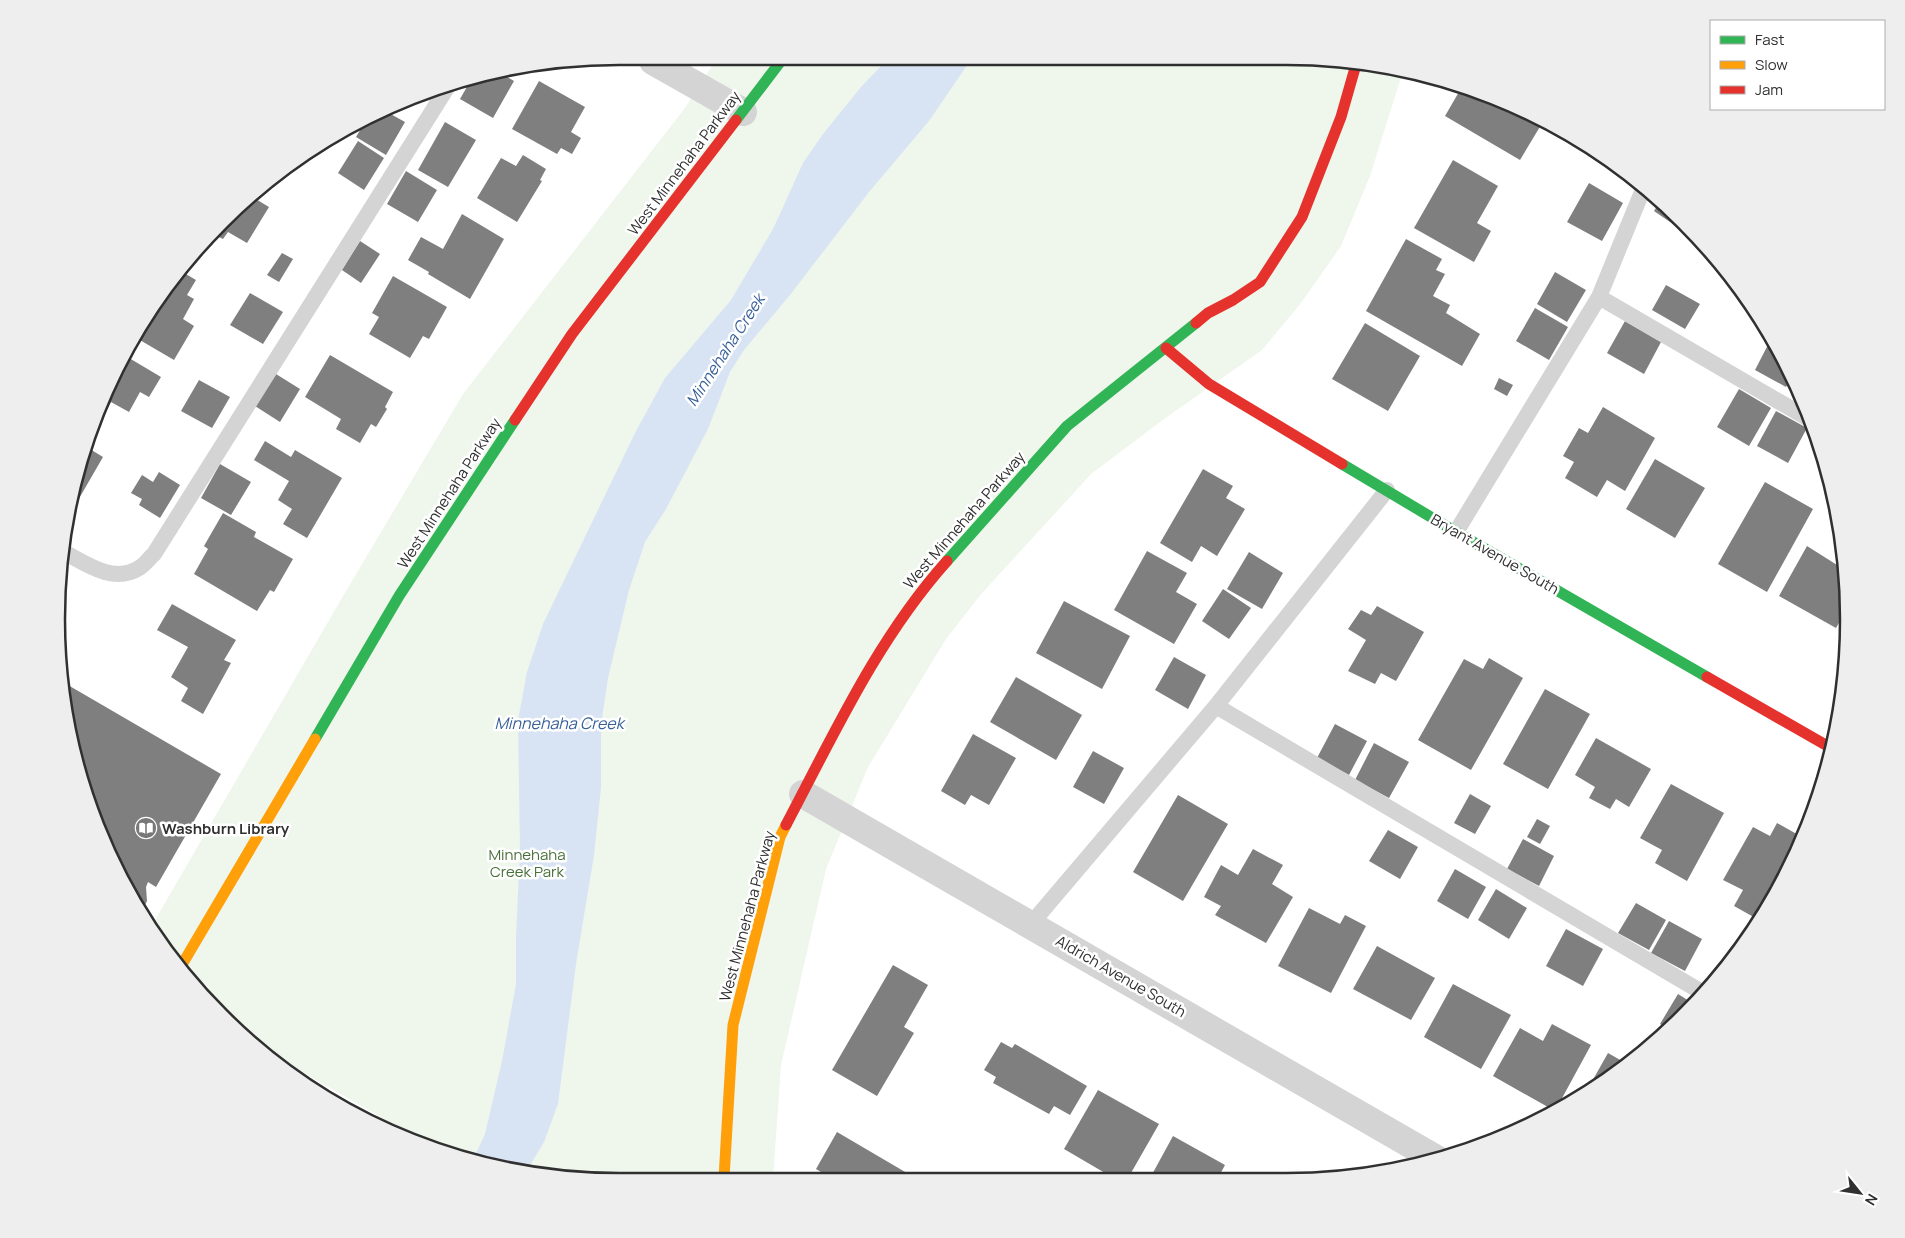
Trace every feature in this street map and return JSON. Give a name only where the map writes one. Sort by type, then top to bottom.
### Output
[{"type":"street","points":[[660,65],[743,112]]},
{"type":"street","name":"West Minnehaha Parkway","points":[[184,962],[399,596],[572,334],[778,65]]},
{"type":"street","name":"West Minnehaha Parkway","points":[[724,1173],[734,1025],[780,837],[863,678],[923,588],[1066,426],[1208,313],[1234,300],[1260,282],[1302,217],[1341,117],[1354,70]]},
{"type":"street","name":"Bryant Avenue South","points":[[1166,348],[1209,384],[1456,532],[1825,745]]},
{"type":"street","name":"Aldrich Avenue South","points":[[803,794],[1428,1154]]},
{"type":"lane","points":[[69,555],[97,570],[120,575],[139,568],[154,554],[444,93]]},
{"type":"lane","points":[[1456,532],[1599,297],[1641,194]]},
{"type":"lane","points":[[1599,297],[1801,414]]},
{"type":"lane","points":[[1031,924],[1216,706],[1387,490]]},
{"type":"lane","points":[[1216,706],[1697,990]]},
{"type":"green space","name":"Minnehaha Creek Park","points":[[712,65],[1286,65],[1322,66],[1401,78],[1370,176],[1341,246],[1301,303],[1262,350],[1164,419],[1091,474],[982,593],[946,639],[868,767],[826,869],[781,1065],[773,1173],[619,1173],[547,1168],[476,1154],[441,1144],[407,1131],[291,1065],[254,1036],[227,1011],[208,990],[209,987],[200,982],[179,956],[154,921],[463,394],[685,108]]},
{"type":"water","name":"Minnehaha Creek","points":[[882,65],[967,65],[929,121],[869,192],[790,295],[744,350],[730,372],[708,429],[666,509],[645,542],[629,590],[608,678],[601,725],[601,788],[594,855],[576,964],[558,1104],[544,1142],[530,1165],[476,1154],[485,1134],[502,1061],[516,984],[520,850],[518,720],[527,672],[543,624],[636,431],[665,378],[731,300],[773,229],[803,163],[823,134],[861,87]]},
{"type":"building","points":[[507,77],[514,81],[493,118],[460,99],[467,87]]},
{"type":"building","points":[[539,81],[585,107],[571,132],[581,138],[572,154],[561,148],[557,154],[512,129]]},
{"type":"building","points":[[1459,92],[1498,107],[1540,127],[1520,160],[1445,116]]},
{"type":"building","points":[[391,114],[405,122],[386,155],[356,137],[361,129]]},
{"type":"building","points":[[445,122],[476,140],[448,187],[418,170]]},
{"type":"building","points":[[358,141],[384,158],[364,190],[338,173]]},
{"type":"building","points":[[523,155],[546,169],[540,180],[542,181],[517,222],[477,198],[501,158],[516,166]]},
{"type":"building","points":[[1453,160],[1498,186],[1477,223],[1491,231],[1474,262],[1414,228]]},
{"type":"building","points":[[406,171],[437,190],[418,222],[387,204]]},
{"type":"building","points":[[1589,183],[1623,203],[1602,241],[1567,222]]},
{"type":"building","points":[[257,200],[269,207],[247,243],[228,232],[223,239],[218,237]]},
{"type":"building","points":[[1656,207],[1679,228],[1654,211]]},
{"type":"building","points":[[462,214],[504,239],[470,299],[408,260],[421,237],[443,249]]},
{"type":"building","points":[[1406,239],[1442,259],[1436,270],[1445,274],[1433,296],[1450,305],[1446,313],[1480,334],[1462,366],[1366,311]]},
{"type":"building","points":[[360,241],[380,254],[361,283],[342,270]]},
{"type":"building","points":[[282,253],[293,259],[279,282],[267,275]]},
{"type":"building","points":[[1555,272],[1586,290],[1567,322],[1537,304]]},
{"type":"building","points":[[186,274],[196,280],[187,295],[194,299],[183,319],[194,326],[174,360],[140,340],[158,311]]},
{"type":"building","points":[[393,276],[447,307],[429,339],[423,336],[410,358],[369,334],[379,317],[372,313]]},
{"type":"building","points":[[1666,285],[1700,304],[1685,329],[1652,310]]},
{"type":"building","points":[[250,293],[283,312],[263,344],[230,325]]},
{"type":"building","points":[[1535,308],[1568,327],[1549,360],[1516,341]]},
{"type":"building","points":[[1625,321],[1661,342],[1644,374],[1607,353]]},
{"type":"building","points":[[1365,323],[1420,356],[1388,411],[1332,379]]},
{"type":"building","points":[[1768,345],[1788,384],[1786,387],[1755,370]]},
{"type":"building","points":[[330,355],[393,392],[385,407],[387,409],[376,427],[371,424],[360,443],[336,429],[341,419],[305,397]]},
{"type":"building","points":[[130,359],[161,377],[149,397],[140,392],[129,412],[111,402],[105,413]]},
{"type":"building","points":[[276,374],[300,389],[280,422],[255,406]]},
{"type":"building","points":[[1499,378],[1513,385],[1507,396],[1494,389]]},
{"type":"building","points":[[199,380],[230,397],[212,428],[181,411]]},
{"type":"building","points":[[1739,389],[1771,408],[1749,446],[1717,427]]},
{"type":"building","points":[[1603,407],[1655,438],[1625,491],[1607,480],[1597,497],[1565,478],[1574,462],[1563,456],[1579,428],[1588,433]]},
{"type":"building","points":[[1776,411],[1806,429],[1788,463],[1757,446]]},
{"type":"building","points":[[265,441],[291,457],[295,450],[342,478],[307,538],[283,524],[292,509],[278,500],[289,481],[254,460]]},
{"type":"building","points":[[91,450],[103,457],[79,499]]},
{"type":"building","points":[[1655,459],[1705,488],[1675,538],[1626,509]]},
{"type":"building","points":[[220,464],[251,482],[231,515],[201,498]]},
{"type":"building","points":[[1203,469],[1233,486],[1226,498],[1245,509],[1217,556],[1201,546],[1192,562],[1160,543]]},
{"type":"building","points":[[159,472],[180,485],[160,518],[139,505],[142,499],[131,493],[142,475],[153,482]]},
{"type":"building","points":[[1765,482],[1813,509],[1767,592],[1718,564]]},
{"type":"building","points":[[223,513],[256,532],[254,537],[293,559],[274,592],[270,590],[257,611],[194,574],[208,549],[204,546]]},
{"type":"building","points":[[1807,546],[1837,565],[1840,621],[1836,628],[1779,596]]},
{"type":"building","points":[[1147,551],[1187,573],[1176,592],[1197,604],[1174,644],[1114,610]]},
{"type":"building","points":[[1249,552],[1283,573],[1262,609],[1227,589]]},
{"type":"building","points":[[1223,589],[1251,608],[1229,639],[1202,621]]},
{"type":"building","points":[[1064,601],[1130,636],[1102,689],[1036,653]]},
{"type":"building","points":[[172,604],[236,640],[224,660],[231,663],[203,714],[181,701],[188,688],[171,677],[188,647],[157,630]]},
{"type":"building","points":[[1377,606],[1424,632],[1396,681],[1381,673],[1375,684],[1348,671],[1366,640],[1348,629],[1361,610],[1371,615]]},
{"type":"building","points":[[1174,657],[1206,675],[1188,709],[1155,690]]},
{"type":"building","points":[[1489,658],[1523,678],[1471,770],[1418,740],[1464,659],[1483,669]]},
{"type":"building","points":[[1016,677],[1082,715],[1056,760],[990,722]]},
{"type":"building","name":"Washburn Library","points":[[69,686],[221,774],[156,887],[148,882],[146,887],[147,901],[145,905],[122,864],[94,797],[76,727]]},
{"type":"building","points":[[1545,689],[1590,714],[1548,789],[1503,764]]},
{"type":"building","points":[[1335,724],[1367,741],[1349,775],[1317,758]]},
{"type":"building","points":[[973,734],[1016,758],[989,805],[971,795],[965,805],[941,791]]},
{"type":"building","points":[[1596,738],[1651,769],[1629,807],[1616,799],[1610,809],[1589,798],[1595,787],[1575,775]]},
{"type":"building","points":[[1374,743],[1409,762],[1389,798],[1355,780]]},
{"type":"building","points":[[1093,751],[1124,768],[1104,804],[1073,787]]},
{"type":"building","points":[[1671,784],[1724,813],[1687,881],[1655,863],[1662,850],[1640,838]]},
{"type":"building","points":[[1470,794],[1491,806],[1475,834],[1454,823]]},
{"type":"building","points":[[1178,795],[1228,824],[1183,901],[1133,872]]},
{"type":"building","points":[[1537,819],[1550,826],[1540,844],[1527,837]]},
{"type":"building","points":[[1777,823],[1797,834],[1783,864],[1753,917],[1734,906],[1743,890],[1723,880],[1753,827],[1770,836]]},
{"type":"building","points":[[1388,830],[1418,847],[1400,879],[1369,861]]},
{"type":"building","points":[[1523,839],[1554,856],[1539,886],[1507,869]]},
{"type":"building","points":[[1253,849],[1283,865],[1272,884],[1293,897],[1266,943],[1215,915],[1221,906],[1204,897],[1221,865],[1238,875]]},
{"type":"building","points":[[1455,869],[1486,887],[1468,919],[1437,901]]},
{"type":"building","points":[[1496,889],[1527,908],[1509,939],[1478,920]]},
{"type":"building","points":[[1636,903],[1666,920],[1649,950],[1618,933]]},
{"type":"building","points":[[1309,908],[1340,924],[1345,915],[1366,926],[1331,993],[1278,966]]},
{"type":"building","points":[[1669,921],[1702,939],[1685,971],[1651,953]]},
{"type":"building","points":[[1566,929],[1603,949],[1583,986],[1546,966]]},
{"type":"building","points":[[1377,946],[1435,978],[1411,1020],[1353,989]]},
{"type":"building","points":[[893,965],[928,985],[904,1027],[914,1033],[877,1096],[832,1070]]},
{"type":"building","points":[[1453,984],[1511,1015],[1481,1069],[1424,1037]]},
{"type":"building","points":[[1678,994],[1688,1000],[1662,1025],[1660,1024]]},
{"type":"building","points":[[1552,1024],[1591,1045],[1561,1100],[1548,1107],[1493,1076],[1520,1028],[1543,1041]]},
{"type":"building","points":[[1001,1042],[1012,1048],[1015,1044],[1087,1086],[1070,1115],[1054,1106],[1049,1114],[993,1083],[996,1077],[984,1070]]},
{"type":"building","points":[[1608,1053],[1621,1060],[1594,1080],[1592,1081]]},
{"type":"building","points":[[1098,1090],[1159,1124],[1131,1173],[1105,1173],[1064,1149]]},
{"type":"building","points":[[837,1132],[907,1173],[823,1173],[816,1169]]},
{"type":"building","points":[[1173,1136],[1225,1165],[1221,1173],[1153,1173]]},
{"type":"traffic: fast","points":[[736,120],[778,65]]},
{"type":"traffic: fast","points":[[947,561],[1067,426],[1196,323]]},
{"type":"traffic: fast","points":[[315,739],[399,596],[515,420]]},
{"type":"traffic: fast","points":[[1342,464],[1707,677]]},
{"type":"traffic: slow","points":[[184,962],[315,739]]},
{"type":"traffic: slow","points":[[724,1173],[733,1025],[780,837],[786,825]]},
{"type":"traffic: jam","points":[[1196,323],[1208,313],[1233,300],[1260,282],[1302,217],[1341,117],[1355,70]]},
{"type":"traffic: jam","points":[[515,420],[572,334],[736,120]]},
{"type":"traffic: jam","points":[[1166,348],[1209,384],[1342,464]]},
{"type":"traffic: jam","points":[[786,825],[878,654],[899,622],[947,561]]},
{"type":"traffic: jam","points":[[1707,677],[1825,745]]},
{"type":"place","name":"Washburn Library","points":[[146,828]]}]
